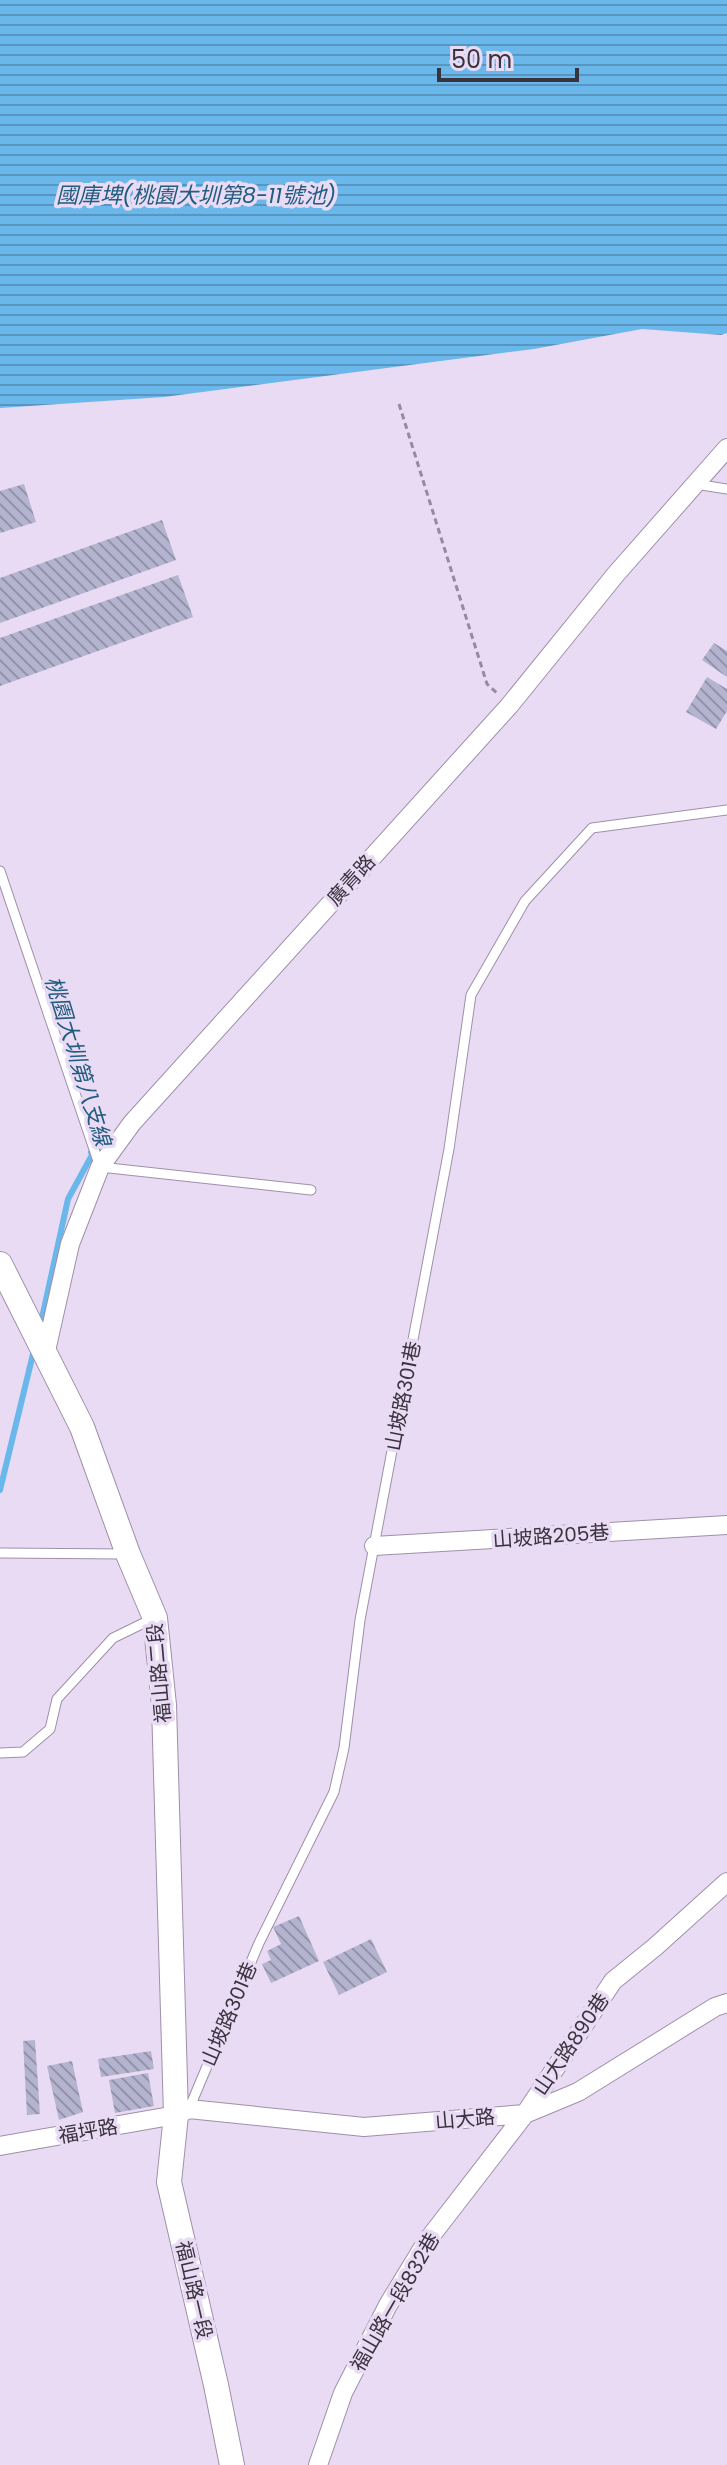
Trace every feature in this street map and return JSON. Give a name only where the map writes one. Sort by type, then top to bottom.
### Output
[{"type":"street","name":"廣青路","points":[[46,1351],[70,1244],[100,1167],[132,1123],[509,706],[616,574],[727,448]]},
{"type":"street","name":"福山路二段","points":[[0,1264],[82,1427],[155,1618],[164,1705],[183,2112]]},
{"type":"street","name":"山坡路205巷","points":[[374,1546],[727,1525]]},
{"type":"street","name":"山大路890巷","points":[[525,2114],[613,1981],[727,1882]]},
{"type":"street","name":"山大路","points":[[183,2112],[364,2127],[525,2114],[578,2092],[715,2007],[727,2003]]},
{"type":"street","name":"福坪路","points":[[0,2146],[183,2112]]},
{"type":"street","name":"福山路一段","points":[[183,2112],[169,2182],[232,2465]]},
{"type":"street","name":"福山路一段832巷","points":[[318,2465],[343,2393],[388,2305],[427,2241],[525,2114]]},
{"type":"lane","points":[[695,484],[727,489]]},
{"type":"lane","name":"山坡路301巷","points":[[183,2112],[259,1943],[334,1792],[344,1748],[360,1620],[449,1149],[471,995],[525,901],[592,828],[727,810]]},
{"type":"lane","points":[[0,871],[100,1167],[311,1190]]},
{"type":"lane","points":[[0,1553],[128,1554]]},
{"type":"lane","points":[[0,1753],[23,1752],[50,1729],[57,1699],[113,1638],[155,1618]]},
{"type":"path","points":[[399,404],[487,684],[509,706]]},
{"type":"water","name":"國庫埤(桃園大圳第8-11號池)","points":[[0,0],[727,0],[727,333],[642,329],[534,349],[164,397],[0,408]]},
{"type":"building","points":[[24,484],[36,522],[0,533],[0,491]]},
{"type":"building","points":[[162,520],[176,560],[0,623],[0,578]]},
{"type":"building","points":[[178,575],[193,617],[0,686],[0,638]]},
{"type":"building","points":[[714,643],[727,651],[727,677],[702,660]]},
{"type":"building","points":[[707,677],[727,689],[727,711],[716,729],[686,712]]},
{"type":"building","points":[[299,1916],[319,1961],[271,1983],[262,1964],[271,1960],[267,1951],[281,1944],[273,1927]]},
{"type":"building","points":[[371,1939],[387,1972],[339,1995],[323,1962]]},
{"type":"building","points":[[35,2040],[40,2114],[27,2115],[23,2041]]},
{"type":"building","points":[[151,2051],[154,2069],[101,2077],[98,2059]]},
{"type":"building","points":[[72,2061],[83,2112],[59,2120],[47,2066]]},
{"type":"building","points":[[148,2073],[154,2106],[115,2113],[109,2080]]},
{"type":"waterway","name":"桃園大圳第八支線","points":[[40,1327],[68,1199],[91,1152]]},
{"type":"waterway","name":"桃園大圳第八支線","points":[[0,1490],[34,1350]]}]
